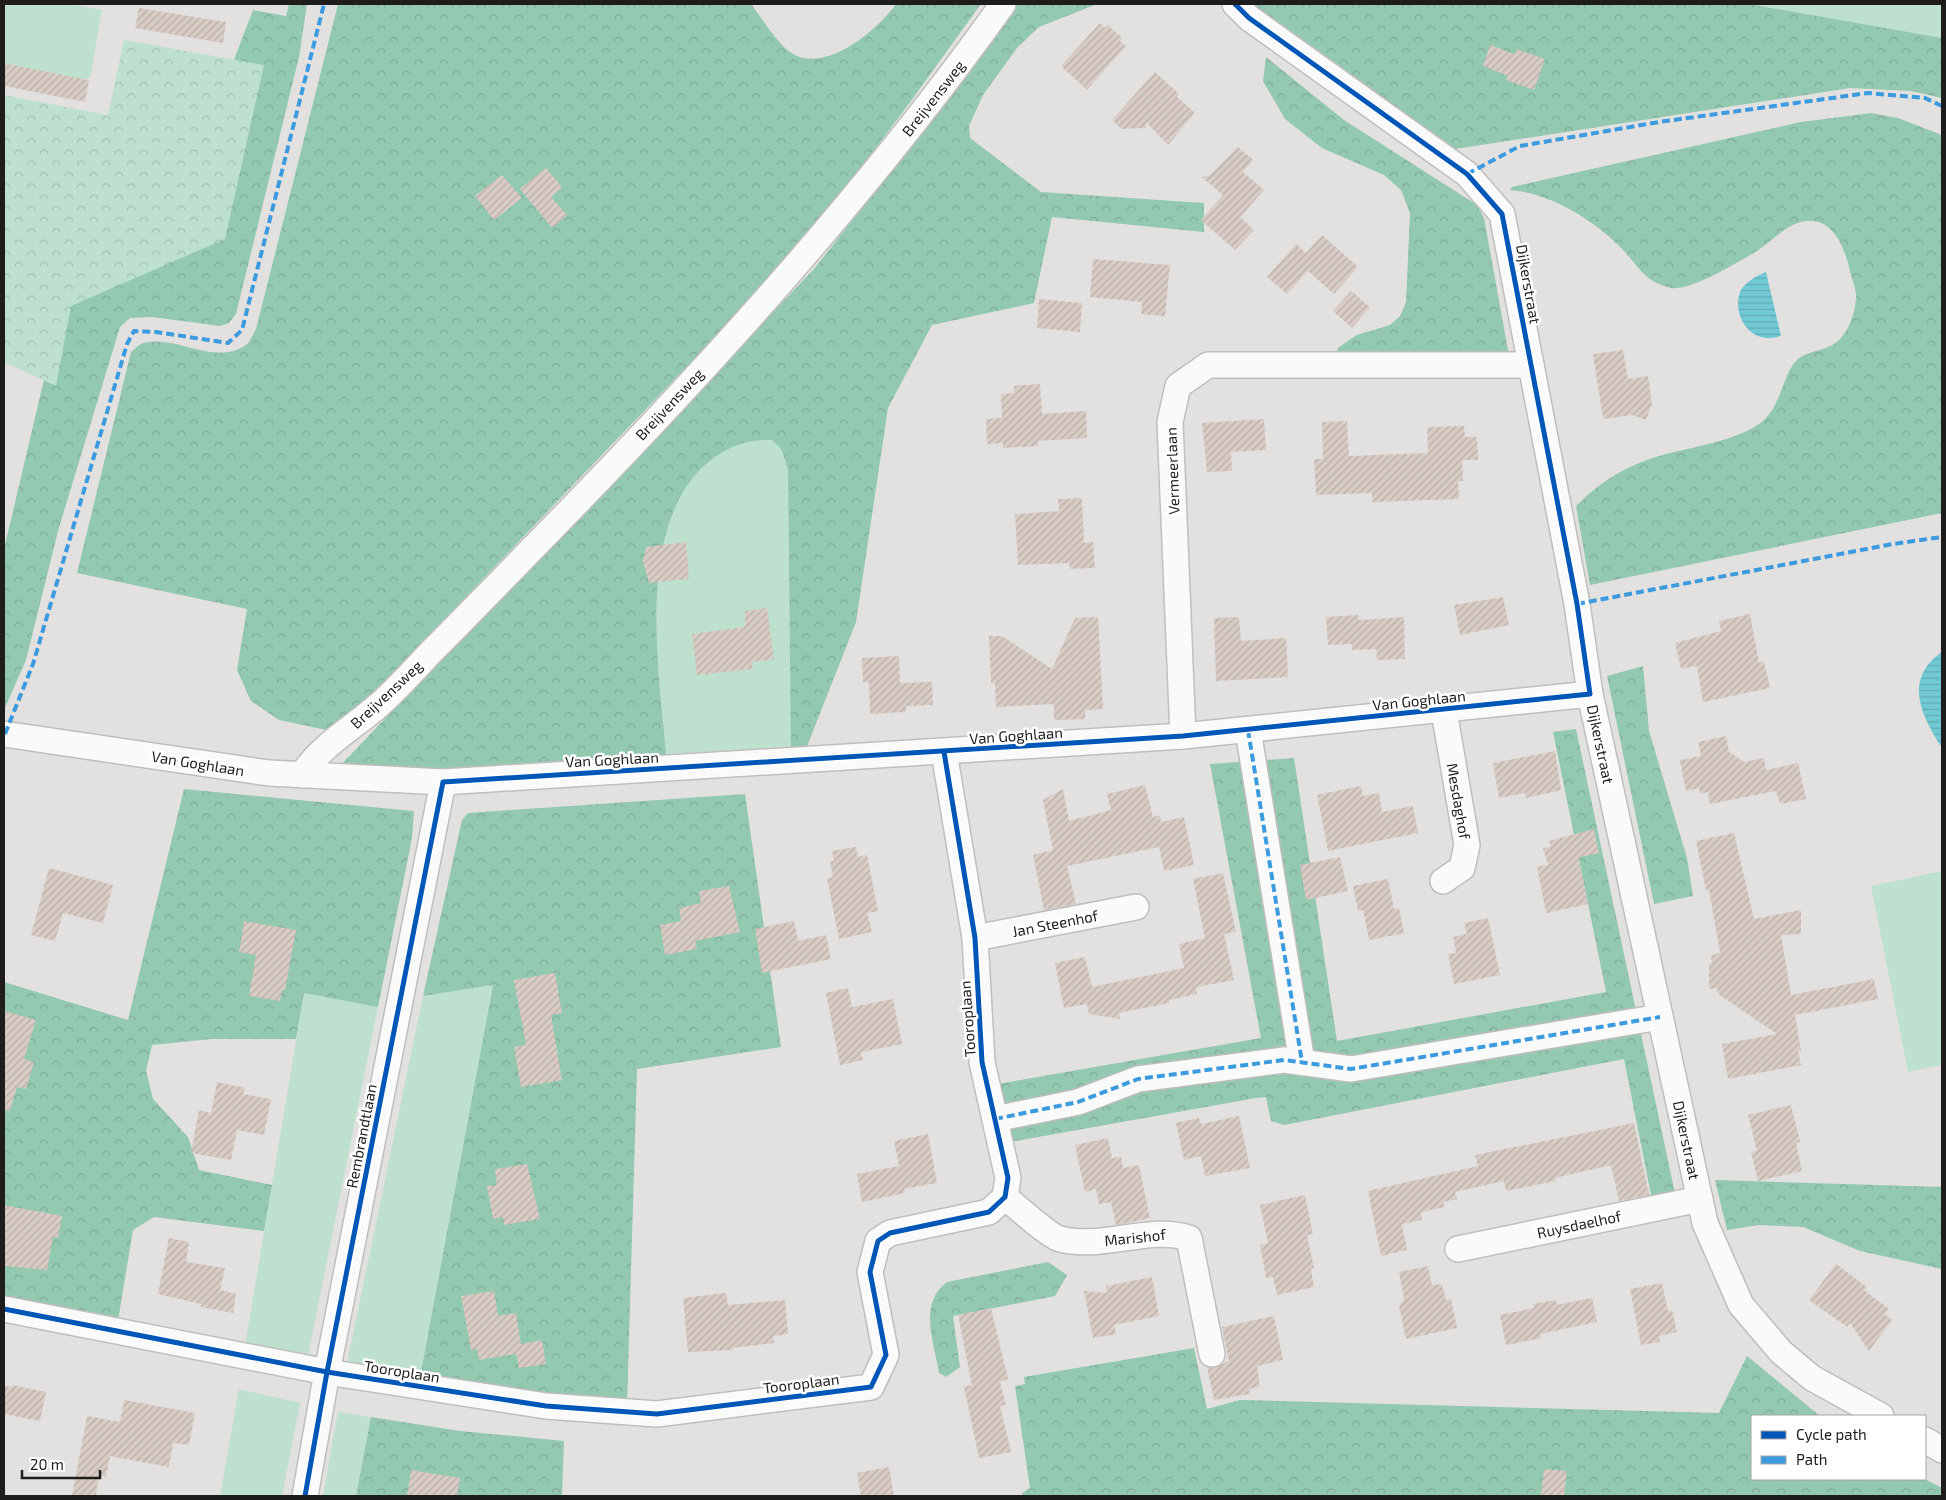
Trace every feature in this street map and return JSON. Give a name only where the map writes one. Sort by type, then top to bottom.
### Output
[{"type":"street","name":"Breijvensweg","points":[[302,775],[310,762],[387,697],[548,532],[793,269],[875,172],[965,57],[1003,4]]},
{"type":"street","name":"Dijkerstraat","points":[[1235,4],[1249,18],[1467,174],[1490,198],[1502,214],[1577,604],[1590,694],[1705,1223],[1741,1304],[1781,1352],[1812,1378],[1879,1415]]},
{"type":"street","name":"Vermeerlaan","points":[[1182,736],[1170,422],[1178,386],[1208,365],[1531,365]]},
{"type":"street","name":"Van Goghlaan","points":[[4,734],[269,773],[443,782],[1182,736],[1590,694]]},
{"type":"street","name":"Mesdaghof","points":[[1443,881],[1462,868],[1467,845],[1444,710]]},
{"type":"street","points":[[1248,730],[1302,1062]]},
{"type":"street","name":"Tooroplaan","points":[[4,1309],[327,1372],[546,1406],[657,1414],[871,1387],[886,1355],[870,1272],[878,1241],[890,1233],[989,1212],[1005,1197],[1008,1178],[982,1062],[975,938],[944,752]]},
{"type":"street","name":"Rembrandtlaan","points":[[306,1496],[327,1372],[443,782]]},
{"type":"street","name":"Jan Steenhof","points":[[975,938],[1136,907]]},
{"type":"street","points":[[995,1119],[1078,1102],[1138,1079],[1284,1060],[1351,1069],[1660,1017]]},
{"type":"street","name":"Marishof","points":[[1005,1197],[1059,1238],[1102,1242],[1173,1233],[1189,1238],[1212,1354]]},
{"type":"street","name":"Ruysdaelhof","points":[[1458,1249],[1700,1199]]},
{"type":"street","points":[[1926,1441],[1942,1450]]},
{"type":"green space","points":[[4,4],[70,4],[102,10],[90,78],[81,79],[4,63]]},
{"type":"green space","points":[[289,4],[307,4],[299,57],[236,314],[229,323],[220,326],[152,317],[130,318],[120,327],[58,531],[26,660],[4,710],[4,549],[64,295],[232,65],[253,10],[286,16]]},
{"type":"green space","points":[[338,4],[751,4],[785,48],[803,58],[818,58],[848,47],[863,37],[896,4],[981,4],[829,210],[718,334],[336,732],[279,720],[251,701],[237,670],[247,609],[77,573],[131,352],[142,344],[156,341],[208,352],[234,351],[247,344],[256,329]]},
{"type":"green space","points":[[1015,4],[1097,4],[1039,27],[1017,48],[983,95],[969,126],[970,138],[1041,192],[1204,203],[1204,232],[1052,217],[1034,303],[932,325],[888,408],[856,622],[804,754],[791,755],[788,470],[782,450],[772,440],[764,440],[742,443],[715,457],[689,484],[671,517],[661,557],[657,600],[657,644],[667,764],[500,774],[336,770],[814,269],[928,124]]},
{"type":"green space","points":[[1253,4],[1749,4],[1942,38],[1942,98],[1911,91],[1850,88],[1449,150],[1294,43]]},
{"type":"green space","points":[[1749,4],[1942,4],[1942,38]]},
{"type":"green space","points":[[124,40],[264,65],[225,239],[71,306],[56,386],[4,362],[4,95],[108,115]]},
{"type":"green space","points":[[1266,57],[1344,120],[1477,205],[1484,218],[1510,361],[1332,358],[1339,347],[1357,335],[1390,325],[1400,316],[1406,302],[1410,213],[1401,190],[1384,175],[1322,148],[1285,119],[1263,81]]},
{"type":"green space","points":[[1871,113],[1898,118],[1942,135],[1942,513],[1590,585],[1576,506],[1607,480],[1644,461],[1726,439],[1756,426],[1772,411],[1795,362],[1806,354],[1824,349],[1835,343],[1845,332],[1852,318],[1856,295],[1842,245],[1833,232],[1822,223],[1806,221],[1790,226],[1739,262],[1702,281],[1679,288],[1671,288],[1649,278],[1613,240],[1572,210],[1526,192],[1510,190],[1512,187],[1801,122]]},
{"type":"green space","points":[[755,439],[772,440],[782,450],[788,470],[791,755],[667,764],[657,644],[657,600],[661,557],[671,518],[688,484],[714,458],[730,446]]},
{"type":"green space","points":[[1643,666],[1649,731],[1687,858],[1693,896],[1654,904],[1607,676]]},
{"type":"green space","points":[[1576,729],[1676,1198],[1653,1205],[1624,1059],[1284,1125],[1271,1121],[1266,1097],[1010,1142],[998,1084],[1261,1038],[1210,764],[1294,758],[1337,1041],[1606,992],[1553,732]]},
{"type":"green space","points":[[184,789],[414,811],[412,838],[378,1007],[304,993],[296,1039],[211,1039],[152,1045],[146,1071],[153,1099],[188,1137],[199,1170],[272,1185],[264,1231],[154,1217],[133,1230],[116,1333],[4,1309],[4,982],[128,1020]]},
{"type":"green space","points":[[745,794],[781,1047],[637,1069],[627,1407],[419,1383],[493,985],[423,996],[462,820],[468,813]]},
{"type":"green space","points":[[1942,871],[1942,1065],[1908,1072],[1871,886]]},
{"type":"green space","points":[[493,985],[419,1383],[345,1373],[423,996]]},
{"type":"green space","points":[[304,993],[378,1007],[305,1370],[243,1358]]},
{"type":"green space","points":[[1715,1180],[1942,1187],[1942,1269],[1860,1251],[1803,1227],[1759,1225],[1727,1230]]},
{"type":"green space","points":[[1048,1262],[1067,1275],[1055,1296],[953,1316],[960,1367],[946,1377],[939,1373],[930,1324],[930,1312],[938,1291],[947,1282]]},
{"type":"green space","points":[[1194,1348],[1207,1409],[1240,1400],[1719,1413],[1747,1356],[1819,1415],[1751,1415],[1751,1480],[1926,1480],[1942,1488],[1942,1496],[1023,1496],[1022,1493],[1030,1488],[1015,1386],[1025,1384],[1024,1377]]},
{"type":"green space","points":[[239,1389],[300,1403],[282,1496],[220,1496]]},
{"type":"green space","points":[[338,1412],[371,1417],[356,1496],[323,1496]]},
{"type":"green space","points":[[371,1417],[460,1431],[564,1441],[562,1496],[356,1496]]},
{"type":"water","points":[[1766,272],[1781,336],[1770,338],[1758,336],[1746,327],[1739,313],[1738,305],[1743,287],[1752,279]]},
{"type":"water","points":[[1942,652],[1942,745],[1940,745],[1922,708],[1919,684],[1930,662]]},
{"type":"building","points":[[139,8],[226,22],[223,43],[135,28]]},
{"type":"building","points":[[1100,23],[1105,28],[1108,25],[1122,38],[1120,41],[1126,46],[1087,90],[1061,66]]},
{"type":"building","points":[[1490,45],[1515,54],[1517,49],[1545,59],[1534,90],[1506,80],[1508,76],[1483,66]]},
{"type":"building","points":[[4,63],[89,80],[85,102],[4,86]]},
{"type":"building","points":[[1155,72],[1179,94],[1177,97],[1195,113],[1168,145],[1146,122],[1146,128],[1122,129],[1112,120]]},
{"type":"building","points":[[1238,147],[1253,160],[1243,172],[1264,190],[1240,217],[1254,230],[1235,250],[1201,220],[1223,195],[1202,177],[1209,176]]},
{"type":"building","points":[[546,168],[562,187],[551,197],[567,215],[552,228],[520,189]]},
{"type":"building","points":[[502,175],[522,198],[494,220],[475,196]]},
{"type":"building","points":[[1322,235],[1358,267],[1334,294],[1308,271],[1287,294],[1267,277],[1296,244],[1306,253]]},
{"type":"building","points":[[1093,259],[1170,265],[1165,316],[1141,314],[1142,302],[1090,297]]},
{"type":"building","points":[[1351,291],[1370,307],[1352,328],[1333,311]]},
{"type":"building","points":[[1039,299],[1082,303],[1080,332],[1037,328]]},
{"type":"building","points":[[1623,350],[1628,379],[1648,376],[1652,404],[1646,420],[1632,415],[1603,419],[1593,354]]},
{"type":"building","points":[[1040,384],[1042,414],[1086,411],[1087,438],[1038,441],[1038,446],[1003,448],[1003,443],[987,444],[986,419],[1002,418],[1001,394],[1014,393],[1014,386]]},
{"type":"building","points":[[1264,419],[1266,450],[1231,452],[1232,471],[1207,472],[1202,423]]},
{"type":"building","points":[[1347,421],[1349,456],[1428,453],[1427,427],[1464,426],[1465,437],[1477,437],[1478,460],[1462,460],[1463,481],[1458,481],[1459,499],[1372,502],[1372,493],[1316,495],[1314,459],[1323,459],[1322,422]]},
{"type":"building","points":[[1082,498],[1084,543],[1093,542],[1095,568],[1070,569],[1069,563],[1018,565],[1015,514],[1059,511],[1058,499]]},
{"type":"building","points":[[686,542],[689,579],[649,583],[643,561],[646,547]]},
{"type":"building","points":[[1503,597],[1509,625],[1460,635],[1454,605]]},
{"type":"building","points":[[767,608],[774,659],[752,662],[753,669],[697,675],[692,634],[745,627],[745,611]]},
{"type":"building","points":[[1750,614],[1759,663],[1764,661],[1770,688],[1703,702],[1697,666],[1681,669],[1675,643],[1721,631],[1719,621]]},
{"type":"building","points":[[1359,615],[1359,620],[1404,617],[1405,659],[1377,660],[1376,649],[1352,650],[1352,644],[1328,645],[1326,617]]},
{"type":"building","points":[[1098,617],[1103,709],[1085,710],[1085,719],[1054,720],[1054,704],[996,707],[995,683],[991,683],[989,636],[1002,636],[1052,669],[1075,618]]},
{"type":"building","points":[[1239,617],[1241,641],[1286,638],[1288,677],[1216,681],[1214,618]]},
{"type":"building","points":[[899,656],[900,683],[932,682],[933,705],[906,706],[906,712],[870,714],[869,682],[863,682],[862,658]]},
{"type":"building","points":[[1726,736],[1729,752],[1744,762],[1764,758],[1766,770],[1798,763],[1806,799],[1780,804],[1776,791],[1710,804],[1708,792],[1700,794],[1699,788],[1686,791],[1680,760],[1701,756],[1698,742]]},
{"type":"building","points":[[1555,751],[1561,790],[1526,798],[1525,793],[1499,798],[1493,763]]},
{"type":"building","points":[[1145,785],[1153,817],[1160,815],[1161,822],[1184,817],[1194,865],[1164,871],[1159,847],[1067,866],[1076,904],[1044,910],[1033,855],[1053,850],[1043,800],[1063,789],[1069,821],[1111,810],[1107,794]]},
{"type":"building","points":[[1361,786],[1363,796],[1379,793],[1382,812],[1413,806],[1418,833],[1328,851],[1317,795]]},
{"type":"building","points":[[1594,829],[1599,853],[1580,857],[1579,860],[1588,904],[1546,913],[1537,867],[1548,865],[1543,848],[1551,847],[1549,841]]},
{"type":"building","points":[[1734,833],[1754,919],[1801,910],[1801,934],[1781,935],[1791,995],[1874,979],[1878,999],[1795,1015],[1801,1051],[1798,1050],[1801,1065],[1728,1079],[1722,1044],[1777,1034],[1718,994],[1717,988],[1709,989],[1711,955],[1720,953],[1709,890],[1706,890],[1696,841]]},
{"type":"building","points":[[856,847],[858,857],[867,855],[878,911],[867,913],[872,932],[839,939],[827,878],[833,877],[830,862],[834,861],[832,851]]},
{"type":"building","points":[[1340,857],[1348,891],[1306,900],[1300,865]]},
{"type":"building","points":[[49,868],[113,885],[103,923],[63,913],[55,941],[31,935]]},
{"type":"building","points":[[1223,873],[1236,932],[1224,934],[1234,980],[1196,987],[1197,994],[1169,1000],[1169,1003],[1119,1013],[1120,1019],[1089,1014],[1087,1004],[1064,1008],[1055,963],[1085,957],[1092,987],[1184,968],[1179,944],[1205,938],[1193,879]]},
{"type":"building","points":[[1388,879],[1394,909],[1399,908],[1404,933],[1369,940],[1363,910],[1358,911],[1353,886]]},
{"type":"building","points":[[729,886],[740,932],[695,941],[697,949],[665,955],[660,925],[681,921],[679,908],[701,903],[699,891]]},
{"type":"building","points":[[1488,918],[1500,975],[1454,984],[1448,954],[1456,953],[1453,937],[1467,934],[1464,923]]},
{"type":"building","points":[[244,921],[296,930],[285,990],[282,990],[280,1001],[249,996],[256,955],[239,952]]},
{"type":"building","points":[[794,921],[798,941],[826,935],[831,959],[762,973],[755,929]]},
{"type":"building","points":[[555,973],[562,1013],[551,1015],[562,1080],[521,1087],[514,1047],[526,1045],[514,980]]},
{"type":"building","points":[[848,988],[852,1007],[893,999],[902,1044],[861,1052],[863,1060],[840,1065],[826,993]]},
{"type":"building","points":[[4,1011],[36,1020],[24,1059],[34,1062],[26,1089],[17,1087],[10,1111],[4,1110]]},
{"type":"building","points":[[217,1082],[245,1088],[243,1094],[271,1099],[264,1135],[237,1130],[231,1160],[191,1153],[199,1110],[211,1113]]},
{"type":"building","points":[[1791,1105],[1800,1142],[1796,1143],[1802,1171],[1758,1181],[1751,1152],[1757,1151],[1748,1115]]},
{"type":"building","points":[[1239,1116],[1250,1168],[1205,1176],[1201,1156],[1184,1160],[1176,1123],[1199,1118],[1201,1124]]},
{"type":"building","points":[[1634,1123],[1649,1195],[1619,1201],[1611,1165],[1555,1178],[1555,1181],[1506,1191],[1504,1181],[1455,1192],[1457,1199],[1443,1202],[1445,1207],[1421,1212],[1422,1220],[1402,1224],[1407,1250],[1381,1256],[1368,1191],[1478,1166],[1475,1155]]},
{"type":"building","points":[[928,1134],[937,1183],[904,1189],[905,1193],[862,1202],[857,1174],[899,1166],[894,1141]]},
{"type":"building","points":[[1108,1138],[1112,1158],[1121,1157],[1123,1168],[1139,1165],[1150,1218],[1116,1225],[1111,1202],[1099,1204],[1096,1189],[1085,1192],[1075,1145]]},
{"type":"building","points":[[527,1164],[540,1219],[504,1225],[503,1217],[493,1219],[487,1186],[497,1185],[495,1169]]},
{"type":"building","points":[[1305,1195],[1313,1234],[1307,1235],[1314,1268],[1311,1269],[1314,1287],[1277,1295],[1273,1277],[1266,1278],[1260,1245],[1268,1243],[1260,1205]]},
{"type":"building","points":[[4,1205],[62,1216],[58,1238],[53,1237],[47,1270],[4,1266]]},
{"type":"building","points":[[169,1238],[189,1242],[186,1262],[225,1268],[220,1290],[236,1294],[233,1313],[201,1307],[201,1304],[158,1294]]},
{"type":"building","points":[[1836,1264],[1867,1287],[1864,1290],[1889,1309],[1884,1314],[1892,1320],[1869,1351],[1850,1323],[1847,1327],[1809,1300]]},
{"type":"building","points":[[1428,1266],[1432,1285],[1442,1284],[1446,1300],[1451,1299],[1457,1328],[1406,1339],[1399,1306],[1404,1299],[1399,1272]]},
{"type":"building","points":[[1152,1277],[1159,1316],[1114,1325],[1116,1334],[1093,1338],[1084,1291],[1107,1293],[1106,1286]]},
{"type":"building","points":[[1662,1283],[1668,1311],[1672,1310],[1677,1332],[1659,1336],[1660,1342],[1641,1345],[1630,1289]]},
{"type":"building","points":[[494,1291],[498,1316],[516,1313],[521,1344],[542,1340],[546,1364],[519,1368],[516,1354],[479,1360],[477,1349],[471,1350],[461,1296]]},
{"type":"building","points":[[726,1293],[728,1305],[785,1300],[788,1334],[773,1336],[774,1343],[732,1348],[733,1350],[688,1352],[683,1298]]},
{"type":"building","points":[[1592,1298],[1597,1322],[1540,1334],[1541,1338],[1506,1345],[1500,1315],[1534,1308],[1533,1304],[1556,1300],[1557,1305]]},
{"type":"building","points":[[991,1308],[1008,1379],[1000,1382],[1006,1405],[1000,1406],[1011,1452],[979,1458],[964,1387],[972,1385],[958,1315]]},
{"type":"building","points":[[1274,1316],[1283,1360],[1257,1366],[1260,1387],[1249,1389],[1250,1394],[1214,1400],[1207,1367],[1215,1368],[1229,1361],[1222,1327]]},
{"type":"building","points":[[12,1385],[46,1392],[40,1421],[4,1414],[4,1386],[12,1387]]},
{"type":"building","points":[[124,1400],[195,1413],[189,1445],[173,1443],[169,1467],[110,1456],[106,1477],[99,1475],[96,1496],[72,1496],[87,1416],[120,1422]]},
{"type":"building","points":[[889,1467],[894,1496],[861,1496],[857,1473]]},
{"type":"building","points":[[1544,1469],[1567,1471],[1564,1496],[1541,1496]]},
{"type":"building","points":[[411,1470],[460,1478],[457,1496],[407,1496]]},
{"type":"marked path","points":[[5,734],[33,664],[127,344],[134,331],[156,332],[228,343],[242,330],[324,4]]},
{"type":"marked path","points":[[1467,174],[1520,146],[1659,122],[1868,93],[1925,98],[1942,106]]},
{"type":"marked path","points":[[1577,604],[1893,544],[1942,537]]},
{"type":"marked path","points":[[1248,730],[1302,1062]]},
{"type":"marked path","points":[[995,1119],[1078,1102],[1138,1079],[1284,1060],[1351,1069],[1660,1017]]},
{"type":"cycle path","points":[[305,1496],[327,1372],[443,782],[1183,736],[1590,694],[1577,604],[1502,214],[1467,174],[1249,18],[1235,4]]},
{"type":"cycle path","points":[[4,1309],[327,1372],[546,1406],[657,1414],[871,1387],[886,1355],[870,1272],[878,1241],[890,1233],[989,1212],[1005,1197],[1008,1178],[982,1062],[975,938],[944,752]]}]
